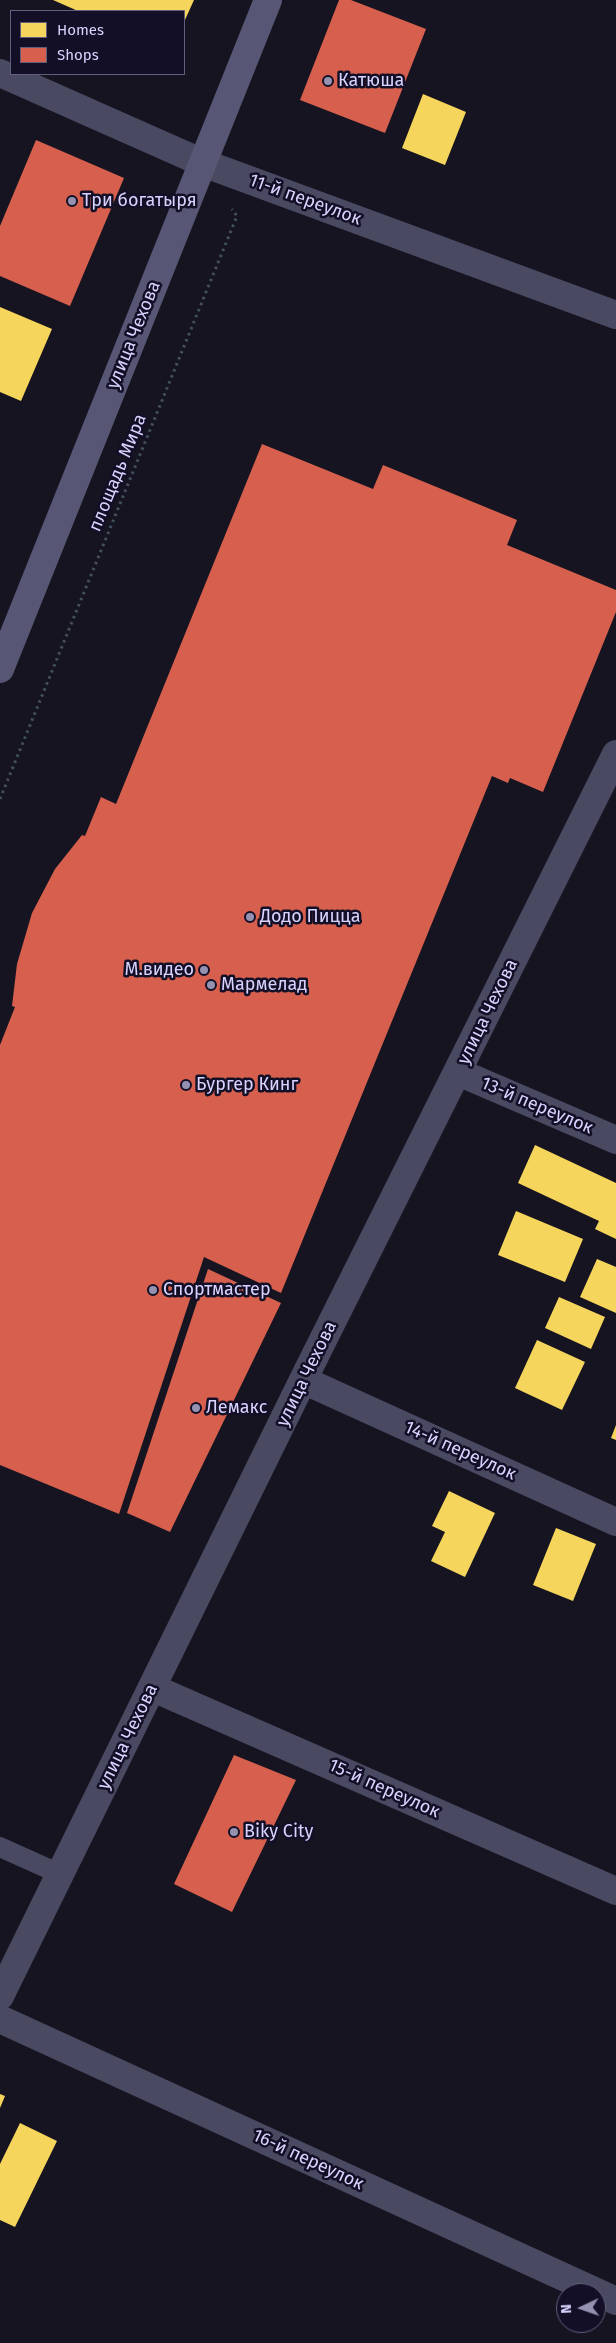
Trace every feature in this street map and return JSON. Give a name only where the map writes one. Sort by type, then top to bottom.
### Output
[{"type":"main road","name":"улица Чехова","points":[[0,669],[268,0]]},
{"type":"street","name":"11-й переулок","points":[[0,73],[202,163],[616,314]]},
{"type":"street","name":"улица Чехова","points":[[0,1996],[303,1380],[616,754]]},
{"type":"street","name":"13-й переулок","points":[[458,1072],[616,1140]]},
{"type":"street","name":"14-й переулок","points":[[303,1380],[616,1522]]},
{"type":"street","name":"15-й переулок","points":[[152,1688],[616,1891]]},
{"type":"street","name":"16-й переулок","points":[[0,2019],[616,2301]]},
{"type":"lane","points":[[0,1847],[60,1874]]},
{"type":"path","name":"площадь Мира","points":[[0,799],[237,216],[202,163]]},
{"type":"building: Homes","points":[[53,0],[194,0],[185,20],[185,10],[76,10]]},
{"type":"building: Homes","points":[[423,94],[466,112],[445,165],[402,148]]},
{"type":"building: Homes","points":[[0,307],[52,329],[21,401],[0,392]]},
{"type":"building: Homes","points":[[535,1145],[616,1183],[616,1239],[595,1229],[599,1221],[518,1183]]},
{"type":"building: Homes","points":[[516,1211],[583,1239],[565,1282],[498,1255]]},
{"type":"building: Homes","points":[[597,1259],[616,1267],[616,1313],[580,1297]]},
{"type":"building: Homes","points":[[559,1297],[605,1317],[591,1349],[545,1328]]},
{"type":"building: Homes","points":[[537,1340],[585,1362],[562,1410],[515,1388]]},
{"type":"building: Homes","points":[[616,1425],[616,1440],[611,1438]]},
{"type":"building: Homes","points":[[449,1491],[495,1513],[465,1577],[431,1561],[445,1532],[432,1526]]},
{"type":"building: Homes","points":[[556,1528],[596,1544],[573,1601],[533,1585]]},
{"type":"building: Homes","points":[[0,2094],[5,2096],[0,2108]]},
{"type":"building: Homes","points":[[20,2123],[57,2141],[15,2227],[0,2220],[0,2164]]},
{"type":"building: Shops","points":[[339,0],[351,0],[426,29],[385,133],[300,100]]},
{"type":"building: Shops","points":[[36,140],[124,178],[70,306],[0,276],[0,226]]},
{"type":"building: Shops","name":"Мармелад","points":[[262,444],[373,489],[383,465],[517,520],[507,545],[616,590],[616,612],[543,792],[510,778],[508,783],[492,776],[281,1293],[204,1257],[119,1514],[0,1465],[0,1045],[15,1007],[12,1006],[17,964],[32,913],[55,869],[82,835],[85,836],[101,797],[116,804]]},
{"type":"building: Shops","name":"Лемакс","points":[[208,1269],[281,1303],[170,1532],[127,1513]]},
{"type":"building: Shops","name":"Biky City","points":[[234,1755],[296,1780],[232,1912],[174,1884]]},
{"type":"place","name":"Катюша","points":[[328,81]]},
{"type":"place","name":"Три богатыря","points":[[72,201]]},
{"type":"place","name":"Додо Пицца","points":[[250,917]]},
{"type":"place","name":"М.видео","points":[[204,970]]},
{"type":"place","name":"Мармелад","points":[[211,985]]},
{"type":"place","name":"Бургер Кинг","points":[[186,1085]]},
{"type":"place","name":"Спортмастер","points":[[153,1290]]},
{"type":"place","name":"Лемакс","points":[[196,1408]]},
{"type":"place","name":"Biky City","points":[[234,1832]]}]
